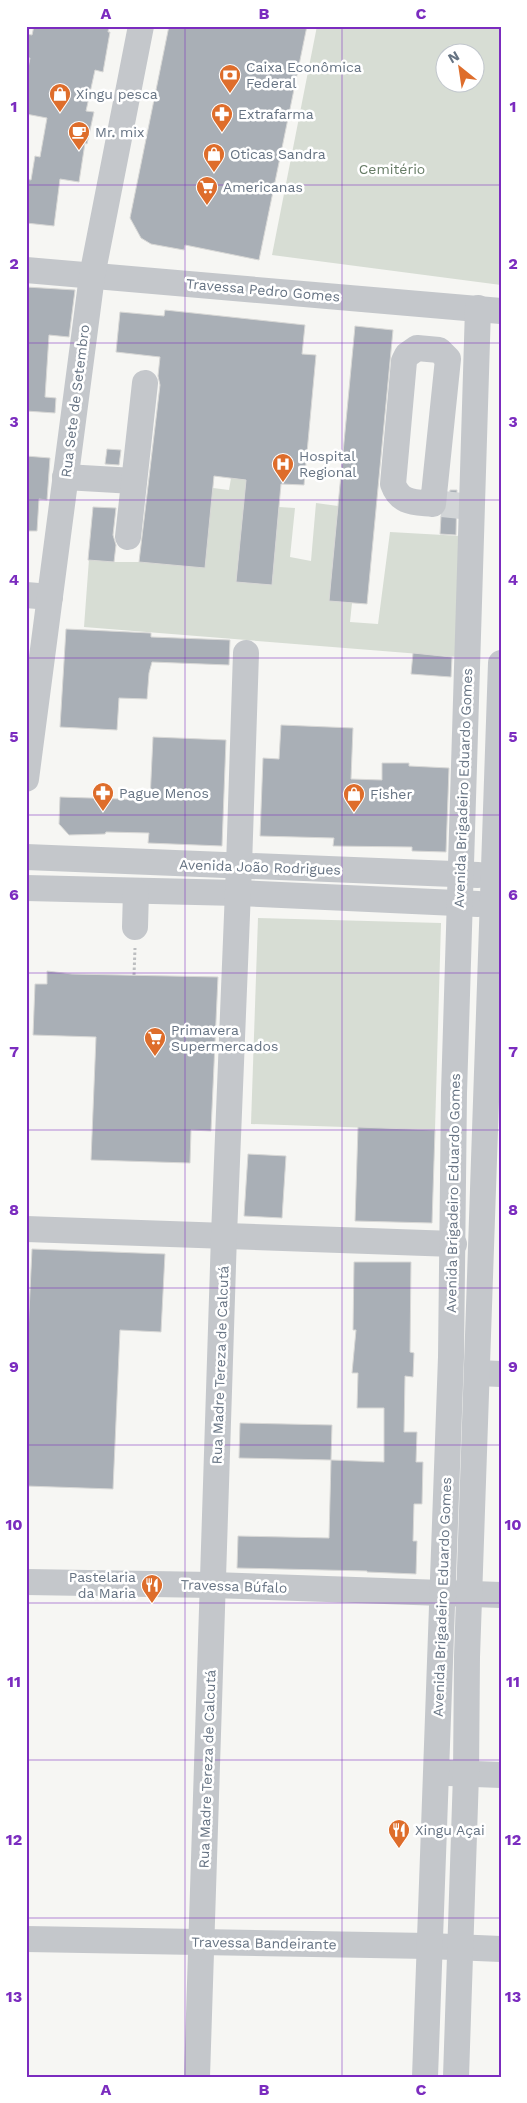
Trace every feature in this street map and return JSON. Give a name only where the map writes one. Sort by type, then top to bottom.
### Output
[{"type":"street","name":"Rua Sete de Setembro","points":[[26,779],[38,596],[65,477],[92,276],[140,26]]},
{"type":"street","name":"Travessa Pedro Gomes","points":[[26,270],[489,310]]},
{"type":"street","name":"Avenida Brigadeiro Eduardo Gomes","points":[[425,2077],[451,1357],[454,1244],[454,1093],[465,739],[452,505],[489,310]]},
{"type":"street","points":[[417,348],[439,350],[448,359],[452,505],[406,501],[400,497],[393,484],[404,361],[407,355],[417,348]]},
{"type":"street","points":[[128,538],[146,383]]},
{"type":"street","points":[[65,477],[134,481]]},
{"type":"street","name":"Rua Madre Tereza de Calcutá","points":[[197,2077],[224,1235],[240,866],[246,653]]},
{"type":"street","name":"Avenida Brigadeiro Eduardo Gomes","points":[[456,2077],[466,1774],[467,1657],[485,1368],[487,1098],[501,663]]},
{"type":"street","points":[[465,739],[498,741]]},
{"type":"street","name":"Avenida João Rodrigues","points":[[26,857],[494,876]]},
{"type":"street","points":[[403,900],[406,872]]},
{"type":"street","name":"Avenida João Rodrigues","points":[[26,888],[238,893],[493,904]]},
{"type":"street","points":[[135,927],[136,891]]},
{"type":"street","points":[[454,1093],[487,1098]]},
{"type":"street","points":[[26,1229],[454,1244]]},
{"type":"street","points":[[451,1357],[485,1368]]},
{"type":"street","name":"Travessa Búfalo","points":[[26,1582],[213,1585],[501,1595]]},
{"type":"street","points":[[439,1657],[467,1657]]},
{"type":"street","points":[[436,1773],[501,1775]]},
{"type":"street","name":"Travessa Bandeirante","points":[[26,1939],[501,1949]]},
{"type":"path","points":[[134,975],[135,927]]},
{"type":"green space","name":"Cemitério","points":[[317,26],[501,26],[501,285],[272,255]]},
{"type":"green space","points":[[231,478],[246,480],[236,582],[272,585],[279,507],[295,508],[290,557],[311,561],[316,503],[338,506],[329,601],[352,603],[350,622],[378,624],[390,532],[461,536],[458,657],[84,627],[89,559],[139,562],[213,488],[229,490]]},
{"type":"green space","points":[[258,918],[441,923],[435,1130],[251,1124]]},
{"type":"building","points":[[34,26],[109,26],[108,32],[110,32],[103,72],[95,70],[86,111],[94,112],[87,144],[85,143],[79,182],[60,179],[54,226],[26,223],[26,179],[31,180],[35,156],[40,157],[47,118],[26,114],[26,79],[30,58],[26,58],[26,34],[32,35]]},
{"type":"building","points":[[169,26],[307,26],[259,260],[185,245],[184,250],[151,244],[141,238],[130,218]]},
{"type":"building","points":[[26,287],[75,290],[69,337],[49,335],[45,397],[56,398],[55,413],[26,411]]},
{"type":"building","points":[[165,310],[305,325],[302,354],[316,355],[304,485],[281,484],[272,585],[236,582],[246,480],[214,476],[205,568],[139,562],[160,385],[158,376],[160,357],[116,352],[120,312],[164,316]]},
{"type":"building","points":[[355,326],[393,330],[367,604],[329,601]]},
{"type":"building","points":[[107,449],[121,450],[119,465],[105,464]]},
{"type":"building","points":[[26,456],[50,458],[47,500],[39,499],[37,531],[26,531]]},
{"type":"building","points":[[450,490],[457,490],[456,535],[440,534],[441,516],[448,506]]},
{"type":"building","points":[[93,507],[116,508],[113,535],[116,545],[114,562],[88,560]]},
{"type":"building","points":[[66,629],[151,633],[151,637],[230,640],[229,665],[152,662],[147,699],[119,698],[117,730],[60,727]]},
{"type":"building","points":[[413,653],[452,657],[451,677],[411,674]]},
{"type":"building","points":[[281,725],[353,728],[351,779],[382,780],[382,763],[409,763],[409,766],[449,768],[446,852],[412,851],[412,847],[333,846],[334,838],[260,836],[263,758],[279,759]]},
{"type":"building","points":[[153,737],[226,740],[222,846],[148,843],[149,833],[106,832],[105,834],[69,835],[59,824],[60,797],[150,800]]},
{"type":"building","name":"Primavera Supermercados","points":[[47,971],[72,974],[218,977],[211,1131],[191,1130],[190,1163],[91,1160],[96,1037],[33,1035],[35,984],[47,984]]},
{"type":"building","points":[[358,1127],[435,1130],[432,1223],[355,1221]]},
{"type":"building","points":[[248,1154],[286,1156],[282,1218],[244,1216]]},
{"type":"building","points":[[32,1249],[165,1254],[161,1332],[120,1330],[113,1489],[26,1486],[26,1376]]},
{"type":"building","points":[[354,1262],[411,1262],[410,1352],[414,1353],[413,1377],[405,1376],[404,1432],[417,1432],[416,1462],[423,1462],[422,1504],[414,1504],[413,1541],[417,1541],[416,1574],[237,1568],[238,1536],[329,1538],[331,1460],[384,1462],[384,1408],[357,1408],[358,1373],[352,1373],[356,1330],[353,1330]]},
{"type":"building","points":[[240,1423],[332,1425],[331,1460],[239,1458]]},
{"type":"tunnel","points":[[442,504],[462,506]]},
{"type":"place","name":"Caixa Econômica Federal","points":[[230,94]]},
{"type":"place","name":"Xingu pesca","points":[[60,113]]},
{"type":"place","name":"Extrafarma","points":[[222,133]]},
{"type":"place","name":"Mr. mix","points":[[79,151]]},
{"type":"place","name":"Oticas Sandra","points":[[214,173]]},
{"type":"place","name":"Americanas","points":[[207,206]]},
{"type":"place","name":"Hospital Regional","points":[[283,483]]},
{"type":"place","name":"Pague Menos","points":[[103,812]]},
{"type":"place","name":"Fisher","points":[[354,813]]},
{"type":"place","name":"Primavera Supermercados","points":[[155,1057]]},
{"type":"place","name":"Pastelaria da Maria","points":[[152,1604]]},
{"type":"place","name":"Xingu Açai","points":[[399,1849]]}]
